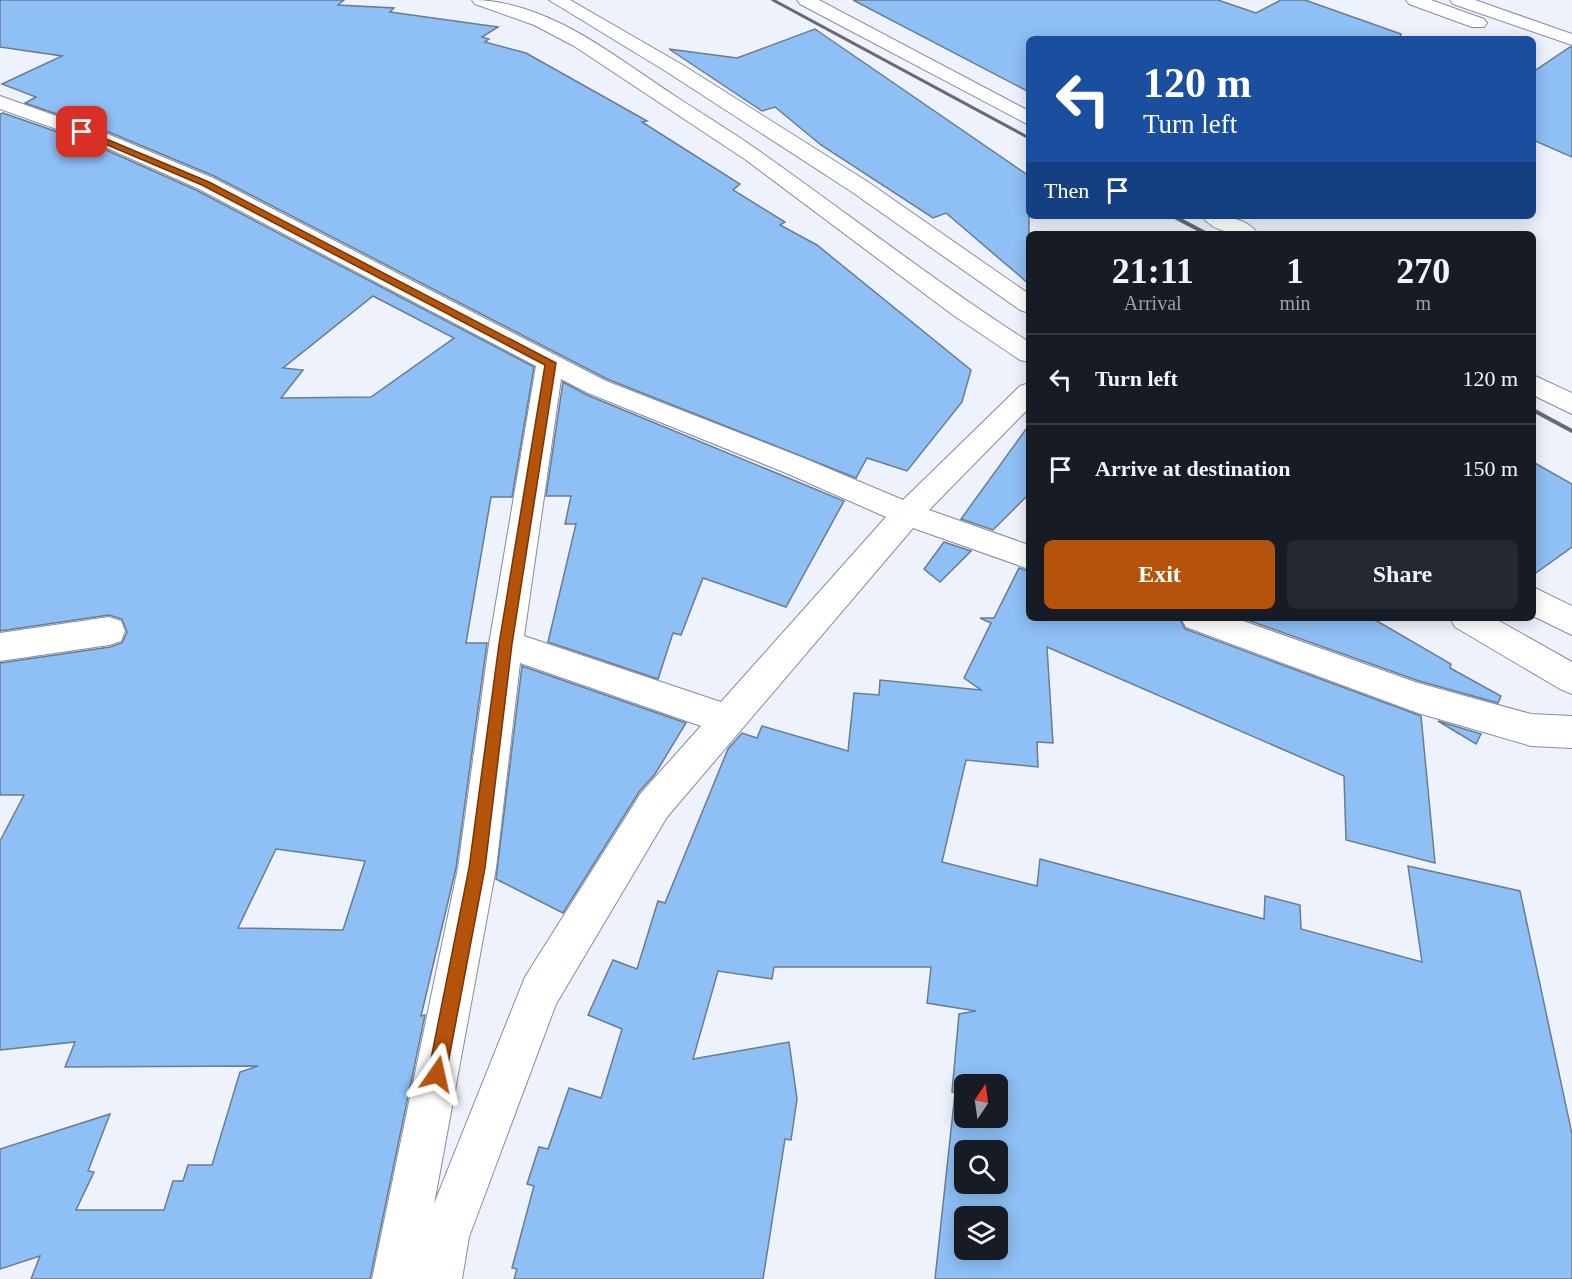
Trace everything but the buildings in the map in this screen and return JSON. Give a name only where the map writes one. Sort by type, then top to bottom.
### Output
[{"type":"street","points":[[481,0],[540,21],[580,42],[753,156],[962,310],[1026,352]]},
{"type":"street","points":[[558,0],[674,69],[851,181],[1026,303]]},
{"type":"street","points":[[806,0],[1026,117]]},
{"type":"street","points":[[1415,0],[1517,36]]},
{"type":"street","points":[[1459,0],[1572,40]]},
{"type":"street","points":[[1536,43],[1572,56]]},
{"type":"street","points":[[0,102],[103,139],[205,183],[597,387],[907,513],[1026,556]]},
{"type":"street","points":[[1219,219],[1241,231]]},
{"type":"street","points":[[396,1279],[477,868],[506,644],[550,363]]},
{"type":"street","points":[[1536,386],[1572,405]]},
{"type":"street","points":[[438,1279],[445,1237],[540,992],[654,805],[907,513],[1026,395]]},
{"type":"street","points":[[1536,602],[1572,622]]},
{"type":"street","points":[[1205,621],[1418,698],[1532,730],[1572,732]]},
{"type":"street","points":[[1471,621],[1572,679]]},
{"type":"street","points":[[0,647],[109,632]]},
{"type":"street","points":[[506,644],[728,720]]},
{"type":"railway","points":[[773,0],[1026,136]]},
{"type":"railway","points":[[1179,219],[1201,231]]},
{"type":"railway","points":[[1536,412],[1572,431]]},
{"type":"route","points":[[82,132],[205,183],[550,363],[506,644],[477,868],[437,1074]]}]
